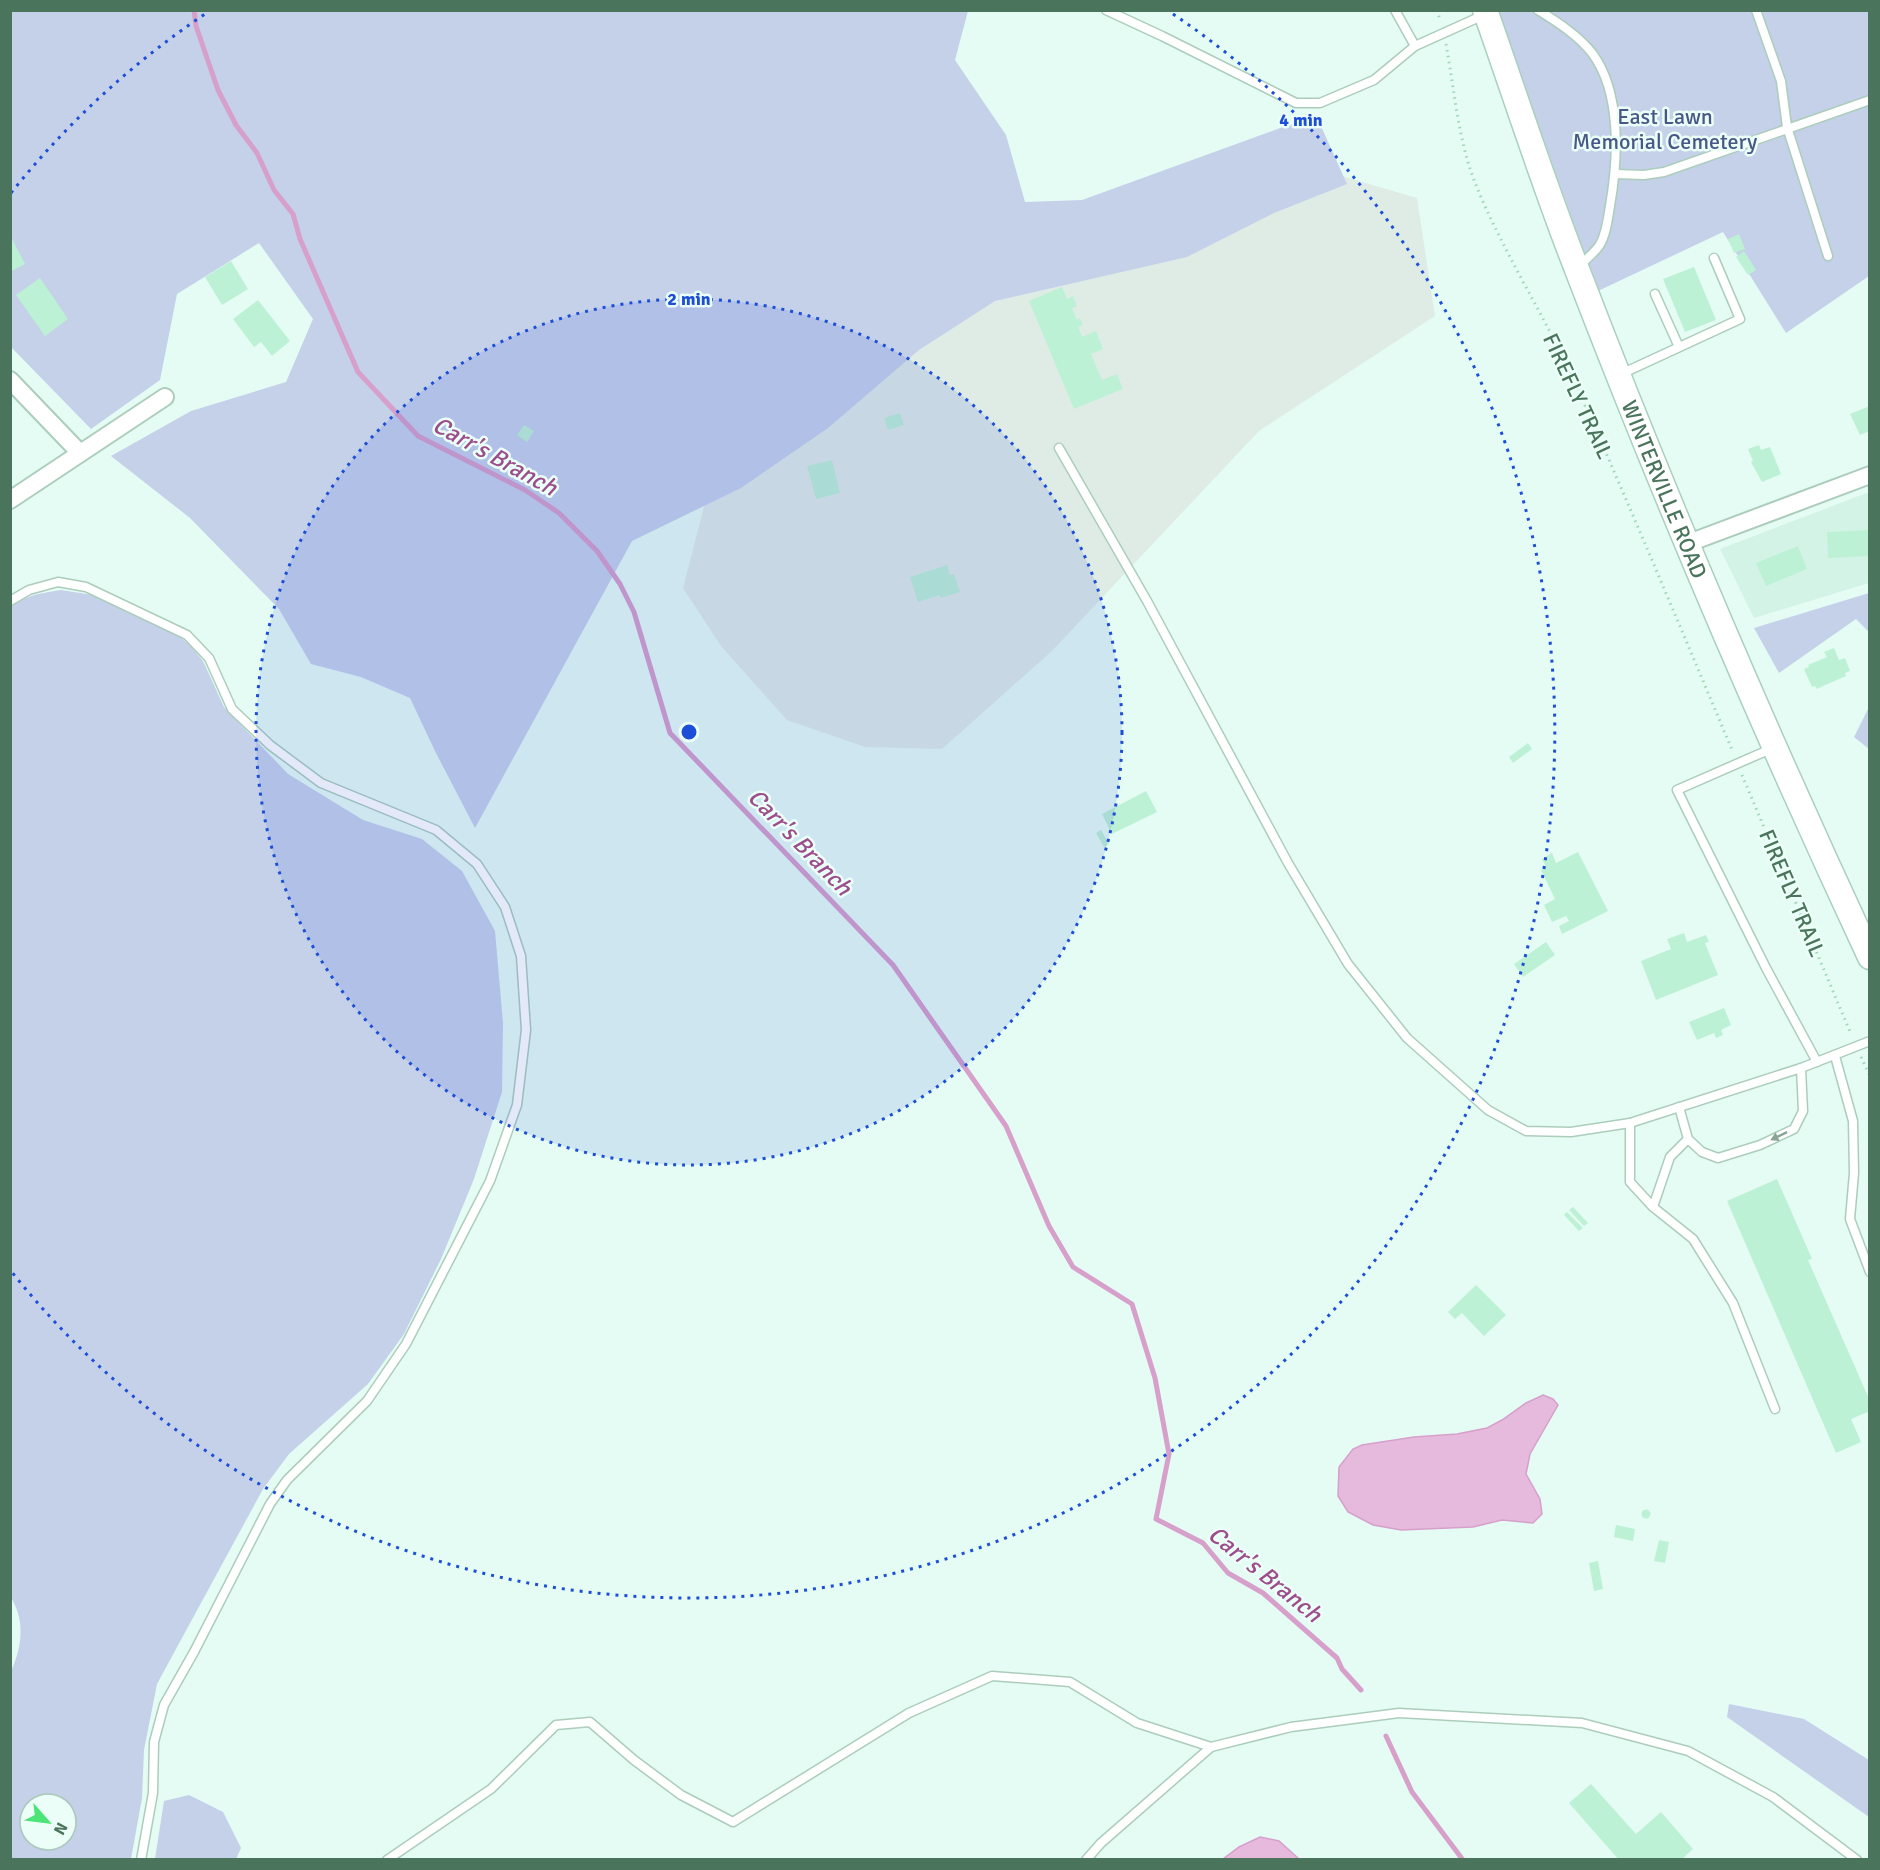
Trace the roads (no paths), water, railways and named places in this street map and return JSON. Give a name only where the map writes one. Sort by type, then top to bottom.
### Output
[{"type":"street","name":"WINTERVILLE ROAD","points":[[1486,12],[1576,269],[1686,544],[1869,957]]},
{"type":"street","points":[[10,380],[80,453]]},
{"type":"street","points":[[10,500],[165,397]]},
{"type":"street","points":[[1686,544],[1869,475]]},
{"type":"lane","points":[[1106,10],[1296,103],[1320,103],[1374,80],[1415,46],[1486,12]]},
{"type":"lane","points":[[1395,10],[1415,46]]},
{"type":"lane","points":[[1538,10],[1570,32],[1592,53],[1605,78],[1612,105],[1616,174],[1608,219],[1600,245],[1576,269]]},
{"type":"lane","points":[[1756,10],[1781,81],[1786,128],[1828,256]]},
{"type":"lane","points":[[1616,174],[1644,176],[1664,172],[1869,100]]},
{"type":"lane","points":[[1618,376],[1740,319],[1714,258]]},
{"type":"lane","points":[[1654,294],[1678,347]]},
{"type":"lane","points":[[1059,447],[1147,601],[1288,863],[1342,954],[1407,1038],[1488,1110],[1526,1131],[1571,1132],[1630,1123],[1801,1068],[1869,1041]]},
{"type":"lane","points":[[10,601],[29,590],[58,582],[86,587],[187,634],[209,658],[232,709],[270,745],[321,783],[436,830],[477,864],[505,907],[521,956],[526,1030],[517,1105],[490,1181],[406,1344],[367,1401],[287,1480],[270,1504],[164,1705],[154,1742],[153,1793],[141,1860]]},
{"type":"lane","points":[[1774,747],[1677,790],[1766,968],[1817,1062]]},
{"type":"lane","points":[[1834,1056],[1853,1121],[1854,1173],[1850,1219],[1869,1272]]},
{"type":"lane","points":[[1679,1107],[1688,1139],[1702,1152],[1718,1158],[1760,1145],[1794,1129],[1803,1111],[1801,1068]]},
{"type":"lane","points":[[1630,1123],[1630,1182],[1653,1207],[1693,1239],[1733,1302],[1775,1409]]},
{"type":"lane","points":[[1653,1207],[1670,1157],[1688,1139]]},
{"type":"lane","points":[[387,1860],[491,1789],[556,1725],[590,1722],[634,1760],[681,1795],[733,1822],[909,1713],[992,1676],[1070,1682],[1137,1723],[1211,1748]]},
{"type":"lane","points":[[1086,1860],[1101,1843],[1211,1748],[1291,1727],[1399,1713],[1582,1723],[1688,1751],[1773,1797],[1857,1860]]},
{"type":"waterway","name":"Carr's Branch","points":[[194,10],[196,26],[218,90],[236,125],[257,153],[274,190],[293,214],[300,239],[358,372],[418,436],[525,490],[559,513],[597,551],[620,584],[634,612],[670,733],[893,965],[1006,1126],[1049,1226],[1073,1267],[1132,1304],[1155,1378],[1169,1454],[1156,1519],[1203,1543],[1228,1573],[1263,1593],[1337,1658],[1342,1669],[1361,1690]]},
{"type":"waterway","name":"Carr's Branch","points":[[1386,1736],[1412,1792],[1463,1860]]},
{"type":"park label","name":"East Lawn Memorial Cemetery","points":[[1665,128]]}]
